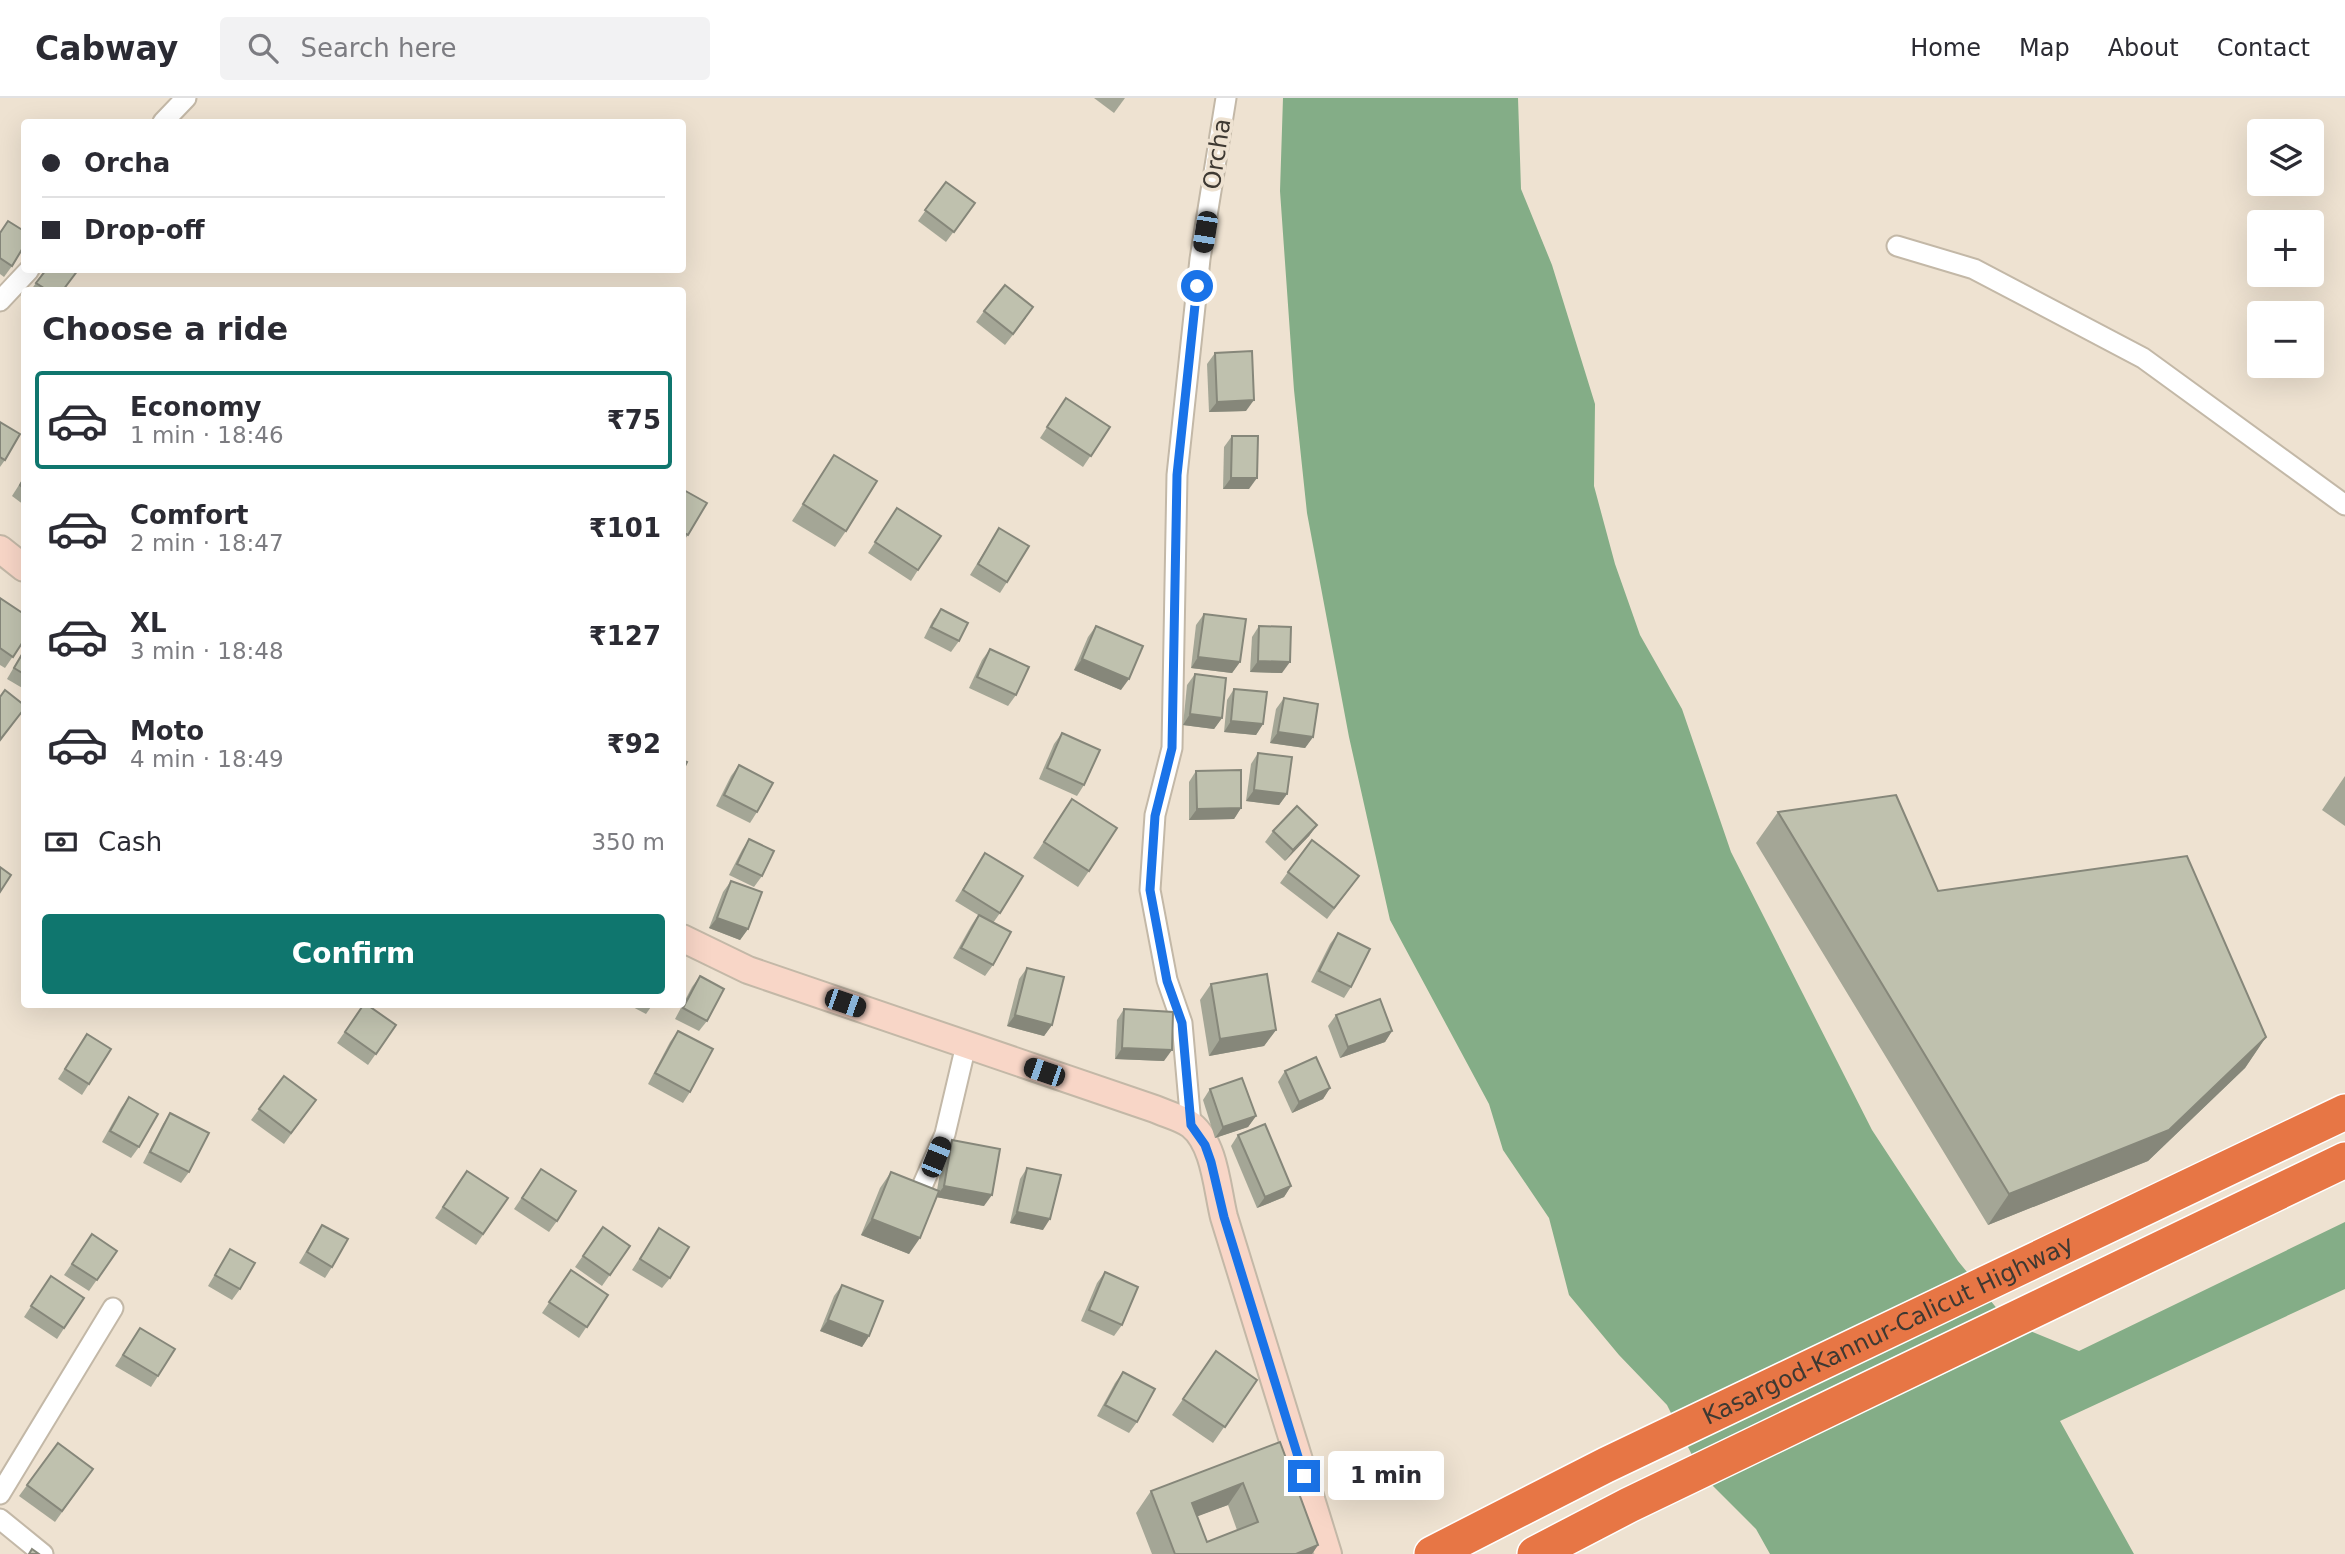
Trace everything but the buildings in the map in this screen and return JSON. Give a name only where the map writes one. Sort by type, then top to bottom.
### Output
[{"type":"highway","name":"Kasargod-Kannur-Calicut Highway","points":[[1432,1554],[1606,1465],[2345,1112]]},
{"type":"highway","name":"Kasargod-Kannur-Calicut Highway","points":[[1535,1554],[1629,1505],[2345,1160]]},
{"type":"main road","points":[[0,549],[21,566]]},
{"type":"main road","points":[[686,940],[748,970],[1156,1109],[1191,1125],[1205,1145],[1211,1162],[1224,1217],[1328,1554]]},
{"type":"street","points":[[166,119],[186,98]]},
{"type":"street","name":"Orcha","points":[[1191,1125],[1182,1023],[1167,981],[1150,890],[1155,816],[1172,748],[1177,475],[1200,259],[1226,98]]},
{"type":"street","points":[[1897,246],[1974,269],[2143,358],[2345,505]]},
{"type":"street","points":[[0,301],[26,273]]},
{"type":"street","points":[[920,1191],[945,1134],[967,1045]]},
{"type":"street","points":[[0,1494],[113,1308]]},
{"type":"street","points":[[0,1519],[43,1554]]},
{"type":"shaded area","points":[[1283,98],[1518,98],[1521,189],[1552,265],[1595,404],[1594,486],[1615,564],[1640,635],[1682,709],[1731,852],[1872,1130],[1958,1261],[2008,1322],[2079,1351],[2345,1222],[2345,1289],[2060,1421],[2134,1554],[1770,1554],[1756,1529],[1702,1475],[1667,1405],[1619,1355],[1569,1295],[1549,1218],[1503,1150],[1489,1104],[1390,920],[1349,737],[1307,513],[1294,390],[1280,191]]},
{"type":"route","points":[[1197,286],[1177,475],[1172,748],[1155,816],[1150,890],[1167,981],[1182,1023],[1191,1125],[1205,1145],[1211,1162],[1224,1217],[1304,1476]]}]
